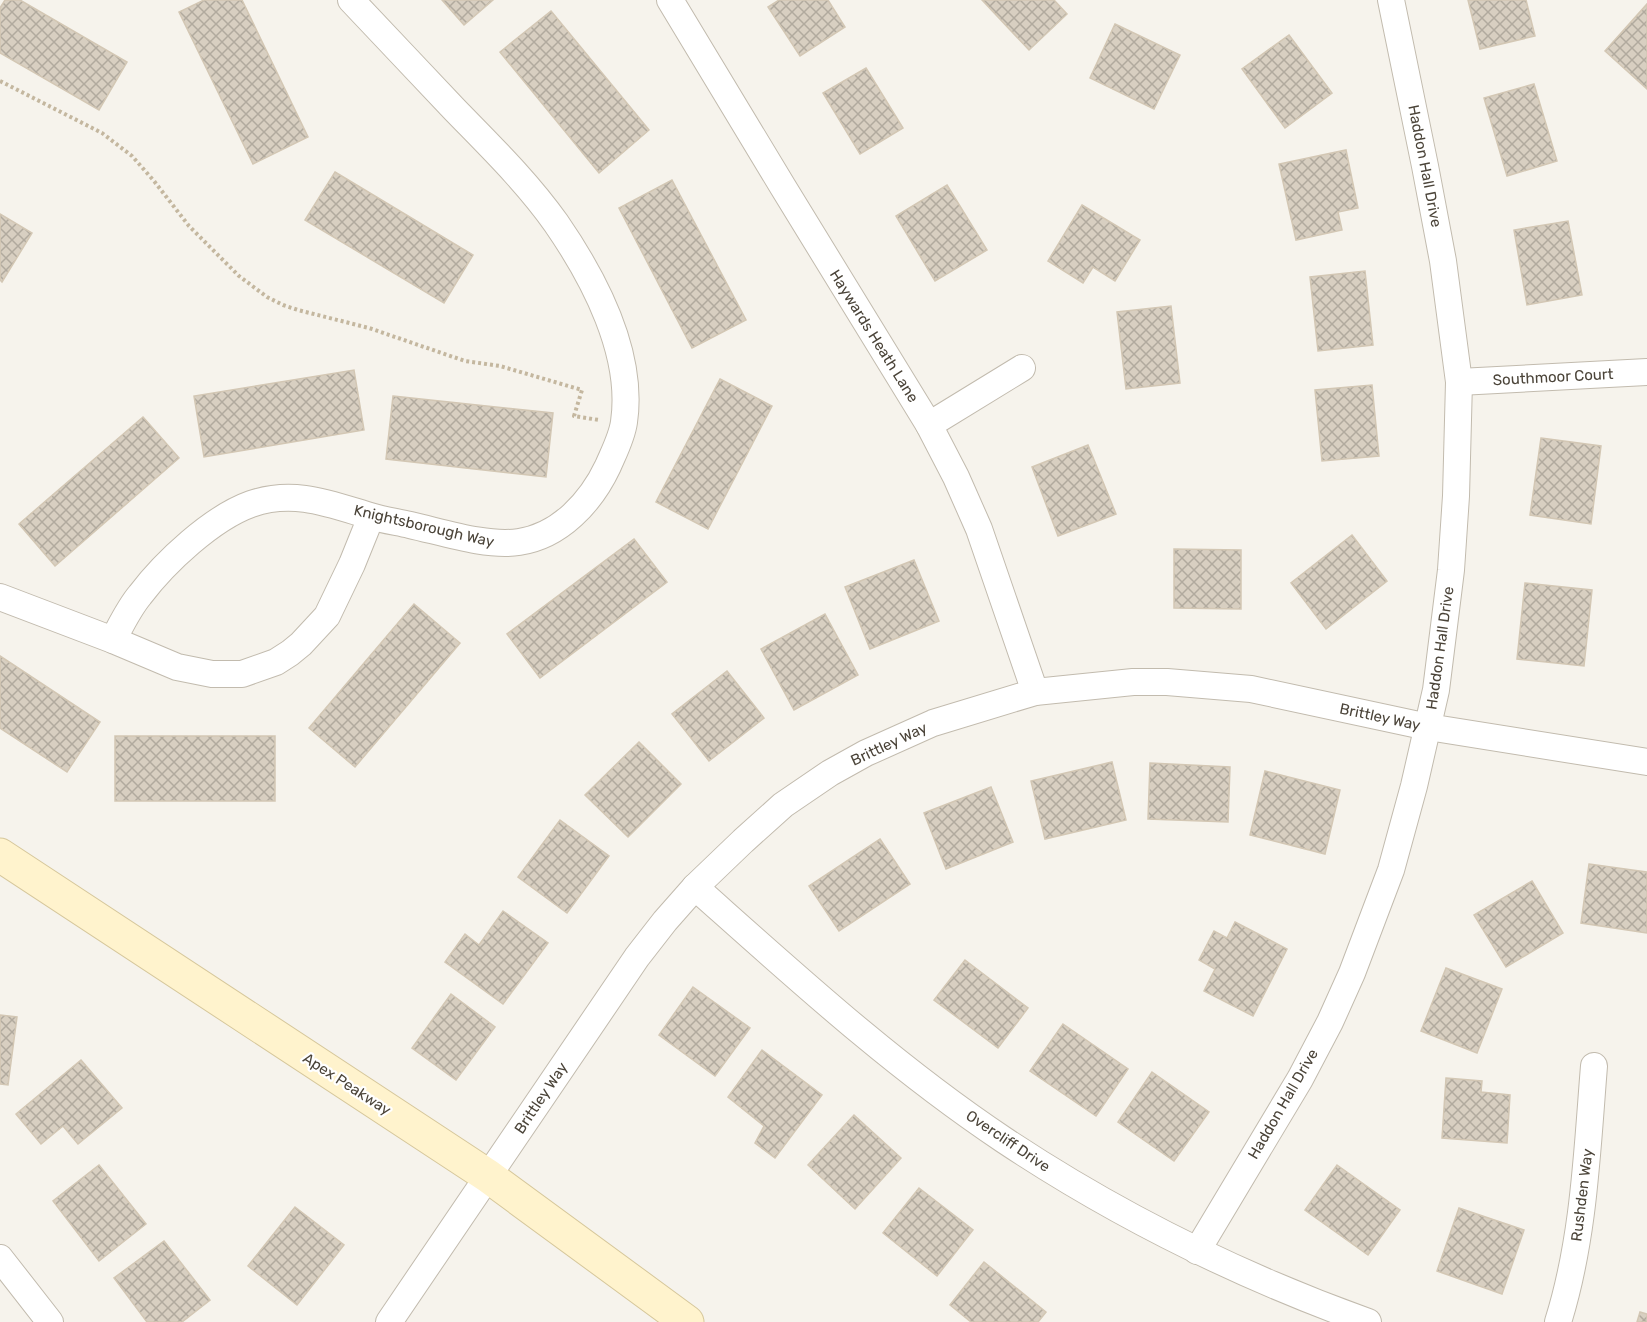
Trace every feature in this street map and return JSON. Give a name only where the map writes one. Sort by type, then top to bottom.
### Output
[{"type":"main road","name":"Apex Peakway","points":[[0,855],[488,1176],[687,1322]]},
{"type":"street","name":"Knightsborough Way","points":[[113,640],[138,596],[176,554],[198,535],[242,508],[271,499],[298,498],[328,502],[371,517],[462,537],[502,544],[520,542],[538,538],[553,531],[566,522],[593,492],[604,473],[624,425],[626,395],[612,329],[598,295],[555,221],[502,158],[351,0]]},
{"type":"street","name":"Haywards Heath Lane","points":[[670,0],[929,425],[956,477],[979,529],[1035,692]]},
{"type":"street","name":"Haddon Hall Drive","points":[[1197,1251],[1300,1079],[1352,974],[1391,870],[1436,690],[1452,570],[1459,382],[1439,240],[1391,0]]},
{"type":"street","points":[[929,425],[1022,368]]},
{"type":"street","name":"Southmoor Court","points":[[1459,382],[1647,372]]},
{"type":"street","points":[[0,597],[177,667],[212,674],[242,674],[276,662],[301,644],[327,616],[371,517]]},
{"type":"street","name":"Brittley Way","points":[[389,1322],[637,957],[695,887],[783,805],[830,773],[866,753],[933,723],[1035,692],[1133,682],[1167,682],[1251,689],[1428,727],[1647,762]]},
{"type":"street","name":"Overcliff Drive","points":[[695,887],[854,1026],[923,1081],[1003,1139],[1096,1198],[1197,1251],[1315,1303],[1368,1322]]},
{"type":"street","name":"Rushden Way","points":[[1558,1322],[1573,1263],[1581,1215],[1594,1065]]},
{"type":"street","points":[[0,1258],[50,1322]]},
{"type":"path","points":[[0,81],[102,133],[132,156],[189,226],[239,276],[267,297],[290,307],[369,328],[465,361],[500,366],[582,390],[574,416],[624,425]]},
{"type":"building","points":[[5,0],[20,0],[127,62],[99,110],[0,53],[0,8]]},
{"type":"building","points":[[204,0],[242,0],[308,137],[253,164],[179,12]]},
{"type":"building","points":[[442,0],[493,0],[464,25]]},
{"type":"building","points":[[779,0],[828,0],[845,27],[800,56],[768,7]]},
{"type":"building","points":[[982,0],[1054,0],[1067,14],[1029,50]]},
{"type":"building","points":[[1468,0],[1526,0],[1535,36],[1480,49]]},
{"type":"building","points":[[1647,4],[1647,89],[1605,51]]},
{"type":"building","points":[[551,11],[649,130],[599,173],[500,52]]},
{"type":"building","points":[[1115,24],[1180,55],[1154,109],[1090,78]]},
{"type":"building","points":[[1289,35],[1332,93],[1285,128],[1242,69]]},
{"type":"building","points":[[866,68],[903,128],[860,154],[823,93]]},
{"type":"building","points":[[1534,84],[1557,161],[1507,176],[1484,98]]},
{"type":"building","points":[[1346,150],[1358,208],[1338,212],[1342,230],[1296,240],[1279,164]]},
{"type":"building","points":[[335,172],[473,255],[444,303],[305,220]]},
{"type":"building","points":[[672,180],[746,320],[692,348],[619,208]]},
{"type":"building","points":[[947,185],[987,250],[935,281],[896,216]]},
{"type":"building","points":[[1082,205],[1140,240],[1115,281],[1093,267],[1083,283],[1048,261]]},
{"type":"building","points":[[0,214],[32,233],[2,282],[0,280]]},
{"type":"building","points":[[1568,221],[1582,295],[1527,305],[1514,230]]},
{"type":"building","points":[[1365,271],[1373,345],[1318,351],[1310,277]]},
{"type":"building","points":[[1171,306],[1180,383],[1126,389],[1117,312]]},
{"type":"building","points":[[354,370],[364,430],[204,457],[194,396]]},
{"type":"building","points":[[720,379],[772,406],[708,529],[656,502]]},
{"type":"building","points":[[1372,385],[1379,456],[1322,461],[1315,390]]},
{"type":"building","points":[[393,396],[553,413],[546,477],[386,459]]},
{"type":"building","points":[[143,417],[179,458],[55,566],[19,524]]},
{"type":"building","points":[[1541,438],[1601,446],[1591,524],[1530,515]]},
{"type":"building","points":[[1088,445],[1116,514],[1058,536],[1032,467]]},
{"type":"building","points":[[1352,535],[1387,581],[1326,629],[1291,583]]},
{"type":"building","points":[[634,539],[667,582],[540,678],[507,634]]},
{"type":"building","points":[[1174,549],[1241,550],[1241,609],[1174,608]]},
{"type":"building","points":[[914,560],[939,621],[870,649],[845,587]]},
{"type":"building","points":[[1525,583],[1592,590],[1584,666],[1517,659]]},
{"type":"building","points":[[414,604],[460,643],[355,767],[309,728]]},
{"type":"building","points":[[825,614],[858,675],[794,710],[761,649]]},
{"type":"building","points":[[0,656],[100,722],[67,772],[0,728]]},
{"type":"building","points":[[727,671],[764,718],[709,761],[672,714]]},
{"type":"building","points":[[115,736],[275,736],[275,801],[115,801]]},
{"type":"building","points":[[639,742],[681,784],[628,837],[585,795]]},
{"type":"building","points":[[1112,762],[1126,820],[1045,839],[1031,781]]},
{"type":"building","points":[[1150,763],[1230,767],[1228,822],[1148,819]]},
{"type":"building","points":[[1265,771],[1340,790],[1325,854],[1250,835]]},
{"type":"building","points":[[991,787],[1013,842],[946,869],[924,813]]},
{"type":"building","points":[[560,820],[609,856],[567,913],[518,877]]},
{"type":"building","points":[[880,839],[910,884],[839,931],[809,886]]},
{"type":"building","points":[[1589,864],[1647,872],[1647,933],[1581,923]]},
{"type":"building","points":[[1532,881],[1563,933],[1506,967],[1474,915]]},
{"type":"building","points":[[503,911],[548,943],[503,1004],[445,962],[465,934],[479,945]]},
{"type":"building","points":[[1235,922],[1287,949],[1253,1016],[1204,991],[1215,969],[1199,960],[1214,931],[1227,938]]},
{"type":"building","points":[[965,960],[1028,1008],[998,1048],[934,1000]]},
{"type":"building","points":[[1446,968],[1502,989],[1477,1053],[1421,1031]]},
{"type":"building","points":[[693,987],[750,1028],[715,1076],[659,1035]]},
{"type":"building","points":[[451,994],[495,1027],[456,1080],[412,1048]]},
{"type":"building","points":[[0,1015],[17,1017],[8,1085],[0,1084]]},
{"type":"building","points":[[1063,1024],[1128,1069],[1096,1116],[1030,1071]]},
{"type":"building","points":[[762,1050],[822,1095],[775,1158],[755,1143],[764,1126],[728,1097]]},
{"type":"building","points":[[81,1060],[122,1108],[78,1144],[63,1126],[41,1144],[16,1114]]},
{"type":"building","points":[[1152,1072],[1209,1112],[1174,1161],[1118,1122]]},
{"type":"building","points":[[1446,1078],[1482,1081],[1481,1092],[1510,1095],[1507,1143],[1442,1138]]},
{"type":"building","points":[[854,1115],[901,1158],[855,1209],[808,1165]]},
{"type":"building","points":[[99,1165],[146,1224],[99,1261],[53,1201]]},
{"type":"building","points":[[1337,1165],[1400,1210],[1368,1255],[1305,1210]]},
{"type":"building","points":[[919,1188],[973,1230],[937,1276],[883,1233]]},
{"type":"building","points":[[295,1207],[344,1245],[297,1305],[248,1266]]},
{"type":"building","points":[[1459,1208],[1524,1230],[1502,1294],[1437,1271]]},
{"type":"building","points":[[164,1241],[210,1300],[182,1322],[147,1322],[114,1278]]},
{"type":"building","points":[[984,1262],[1046,1312],[1038,1322],[971,1322],[950,1305]]},
{"type":"building","points":[[1640,1312],[1647,1314],[1647,1322],[1637,1322]]}]
